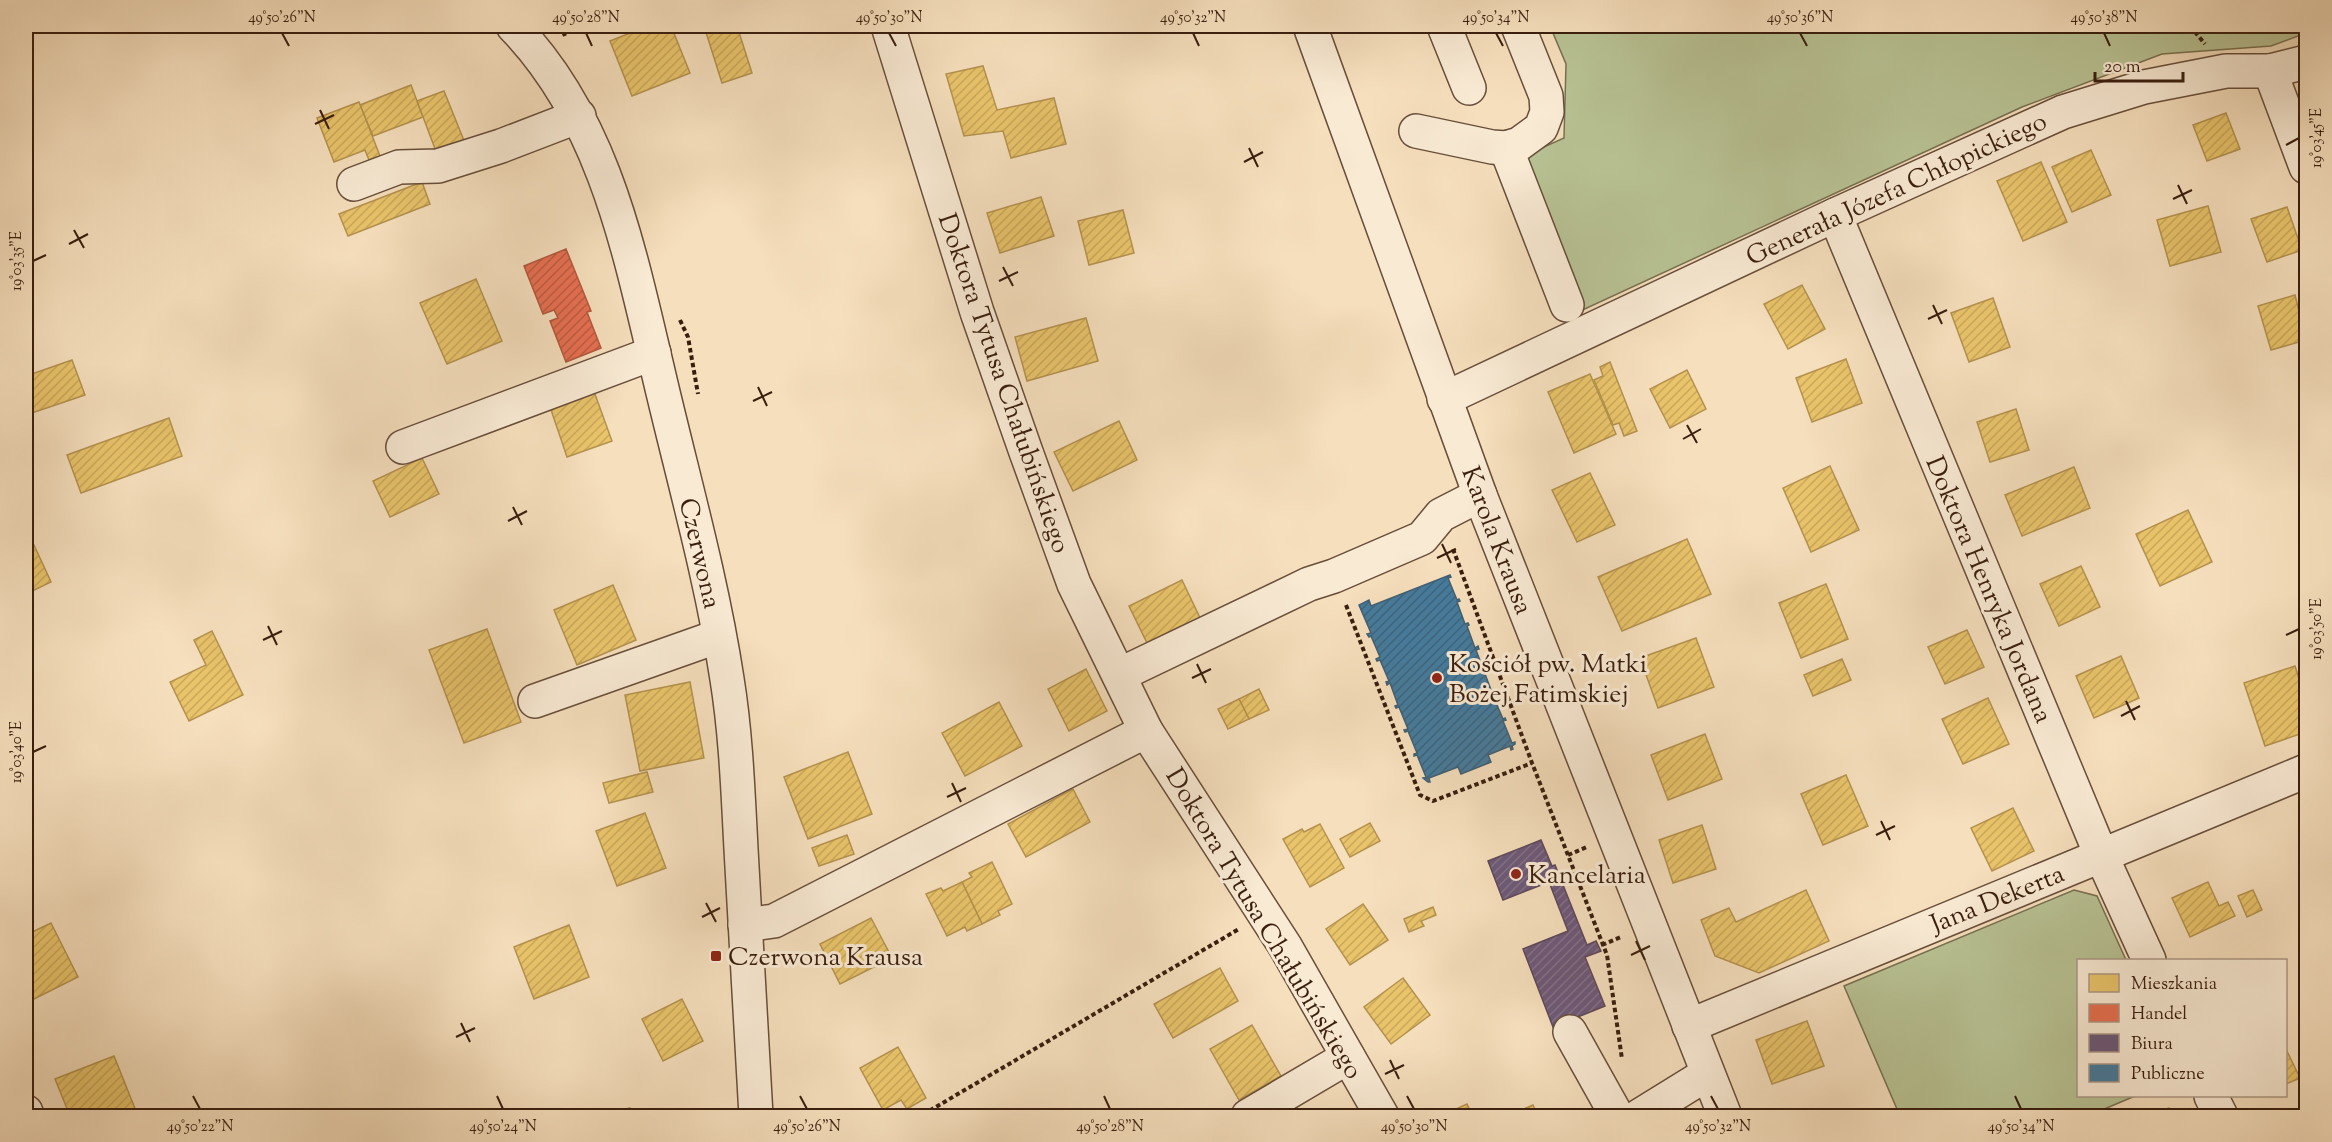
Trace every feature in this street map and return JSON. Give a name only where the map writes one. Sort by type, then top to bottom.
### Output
[{"type":"street","name":"Czerwona","points":[[513,26],[534,47],[553,73],[579,116],[601,165],[615,206],[654,353],[706,572],[728,681],[735,748],[756,1116]]},
{"type":"street","name":"Doktora Tytusa Chałubińskiego","points":[[888,26],[977,312],[1074,584],[1146,731],[1285,946],[1382,1116]]},
{"type":"street","name":"Karola Krausa","points":[[1310,26],[1443,399],[1725,1116]]},
{"type":"street","points":[[1444,26],[1469,88]]},
{"type":"street","points":[[1416,131],[1506,148],[1529,138],[1540,128],[1547,112],[1546,96],[1518,26]]},
{"type":"street","name":"Generała Józefa Chłopickiego","points":[[1443,399],[1835,215],[2063,112],[2156,84],[2226,70],[2270,71],[2307,62]]},
{"type":"street","points":[[2270,71],[2307,167]]},
{"type":"street","points":[[354,184],[399,167],[438,166],[501,146],[579,116]]},
{"type":"street","points":[[1506,148],[1567,305]]},
{"type":"street","name":"Doktora Henryka Jordana","points":[[1835,215],[2101,855],[2149,959]]},
{"type":"street","points":[[403,447],[654,353]]},
{"type":"street","points":[[1119,675],[1310,584],[1422,538],[1441,515],[1480,495]]},
{"type":"street","points":[[535,701],[719,636]]},
{"type":"street","points":[[745,925],[774,921],[1146,731]]},
{"type":"street","name":"Jana Dekerta","points":[[1689,1026],[2307,771]]},
{"type":"street","points":[[1570,1032],[1617,1116]]},
{"type":"street","points":[[1248,1116],[1348,1057]]},
{"type":"street","points":[[1639,1116],[1707,1074]]},
{"type":"street","points":[[2212,1097],[2221,1116]]},
{"type":"street","points":[[26,1112],[27,1116]]},
{"type":"path","points":[[1441,515],[1532,763],[1607,954],[1624,1069]]},
{"type":"path","points":[[1334,576],[1420,795],[1433,801],[1532,763]]},
{"type":"path","points":[[1568,855],[1592,846]]},
{"type":"path","points":[[909,1116],[930,1111],[1249,923],[1259,906]]},
{"type":"path","points":[[1602,945],[1626,935]]},
{"type":"green space","points":[[1550,26],[2306,26],[2306,33],[2271,46],[2162,54],[2022,107],[1576,313],[1515,160],[1564,138],[1566,64]]},
{"type":"green space","points":[[2074,890],[2097,896],[2126,959],[2077,959],[2077,1097],[2133,1097],[2088,1116],[1900,1116],[1844,986]]},
{"type":"building: Mieszkania","points":[[648,26],[671,26],[690,73],[632,96],[610,41]]},
{"type":"building: Mieszkania","points":[[704,26],[737,26],[752,73],[722,83]]},
{"type":"building: Mieszkania","points":[[983,66],[997,110],[1054,98],[1066,144],[1011,158],[1003,131],[964,136],[946,74]]},
{"type":"building: Mieszkania","points":[[411,85],[423,117],[373,136],[360,105]]},
{"type":"building: Mieszkania","points":[[444,91],[465,143],[437,154],[417,101]]},
{"type":"building: Mieszkania","points":[[359,102],[380,156],[369,160],[365,150],[334,162],[317,118]]},
{"type":"building: Mieszkania","points":[[2226,113],[2240,149],[2207,161],[2193,125]]},
{"type":"building: Mieszkania","points":[[2091,150],[2111,195],[2072,212],[2052,167]]},
{"type":"building: Mieszkania","points":[[2041,162],[2067,222],[2023,241],[1997,181]]},
{"type":"building: Mieszkania","points":[[422,182],[430,204],[348,236],[339,214]]},
{"type":"building: Mieszkania","points":[[1041,197],[1054,236],[1000,253],[987,213]]},
{"type":"building: Mieszkania","points":[[2208,206],[2221,252],[2170,266],[2157,220]]},
{"type":"building: Mieszkania","points":[[2287,207],[2302,250],[2267,262],[2251,219]]},
{"type":"building: Mieszkania","points":[[1123,210],[1134,253],[1089,265],[1078,221]]},
{"type":"building: Mieszkania","points":[[476,279],[502,341],[447,364],[420,303]]},
{"type":"building: Mieszkania","points":[[1802,285],[1825,329],[1788,349],[1764,304]]},
{"type":"building: Mieszkania","points":[[2295,295],[2306,340],[2271,350],[2258,306]]},
{"type":"building: Mieszkania","points":[[1993,298],[2010,347],[1969,362],[1951,313]]},
{"type":"building: Mieszkania","points":[[1086,318],[1098,361],[1027,381],[1015,337]]},
{"type":"building: Mieszkania","points":[[1846,359],[1862,403],[1812,422],[1796,378]]},
{"type":"building: Mieszkania","points":[[72,360],[85,395],[26,415],[26,376]]},
{"type":"building: Mieszkania","points":[[1610,362],[1637,431],[1624,436],[1619,423],[1613,425],[1594,380],[1603,376],[1600,367]]},
{"type":"building: Mieszkania","points":[[1687,370],[1706,409],[1670,428],[1650,389]]},
{"type":"building: Mieszkania","points":[[1590,374],[1616,434],[1574,453],[1548,392]]},
{"type":"building: Mieszkania","points":[[592,386],[612,441],[567,457],[548,401]]},
{"type":"building: Mieszkania","points":[[2016,409],[2029,450],[1990,462],[1977,422]]},
{"type":"building: Mieszkania","points":[[169,418],[182,456],[81,493],[67,455]]},
{"type":"building: Mieszkania","points":[[1119,421],[1137,460],[1073,491],[1054,452]]},
{"type":"building: Mieszkania","points":[[422,458],[439,494],[390,517],[373,481]]},
{"type":"building: Mieszkania","points":[[1830,466],[1859,530],[1811,552],[1783,488]]},
{"type":"building: Mieszkania","points":[[2074,467],[2090,508],[2022,536],[2005,495]]},
{"type":"building: Mieszkania","points":[[1590,473],[1615,525],[1577,542],[1552,490]]},
{"type":"building: Mieszkania","points":[[2188,510],[2212,562],[2160,586],[2136,534]]},
{"type":"building: Mieszkania","points":[[1687,539],[1711,594],[1622,631],[1598,577]]},
{"type":"building: Mieszkania","points":[[34,545],[51,582],[26,594],[26,549]]},
{"type":"building: Mieszkania","points":[[2081,566],[2100,607],[2059,626],[2040,584]]},
{"type":"building: Mieszkania","points":[[1182,580],[1201,620],[1148,645],[1129,606]]},
{"type":"building: Mieszkania","points":[[1826,584],[1848,639],[1801,658],[1779,603]]},
{"type":"building: Mieszkania","points":[[613,585],[636,640],[577,665],[554,610]]},
{"type":"building: Mieszkania","points":[[487,629],[521,722],[464,743],[429,650]]},
{"type":"building: Mieszkania","points":[[1967,630],[1984,667],[1945,684],[1928,647]]},
{"type":"building: Mieszkania","points":[[212,631],[243,695],[189,721],[170,682],[206,665],[194,640]]},
{"type":"building: Mieszkania","points":[[1696,638],[1714,687],[1658,708],[1640,658]]},
{"type":"building: Mieszkania","points":[[2121,656],[2139,698],[2094,718],[2076,676]]},
{"type":"building: Mieszkania","points":[[1842,659],[1851,680],[1813,696],[1804,675]]},
{"type":"building: Mieszkania","points":[[2295,666],[2306,701],[2306,732],[2265,746],[2244,683]]},
{"type":"building: Mieszkania","points":[[1086,669],[1107,711],[1069,731],[1048,689]]},
{"type":"building: Mieszkania","points":[[690,682],[704,758],[640,771],[625,695]]},
{"type":"building: Mieszkania","points":[[1259,689],[1269,710],[1249,719],[1239,699]]},
{"type":"building: Mieszkania","points":[[1988,698],[2009,744],[1963,764],[1942,719]]},
{"type":"building: Mieszkania","points":[[1239,699],[1249,719],[1228,729],[1218,709]]},
{"type":"building: Mieszkania","points":[[999,702],[1022,746],[965,776],[942,733]]},
{"type":"building: Mieszkania","points":[[1705,734],[1722,779],[1668,800],[1651,755]]},
{"type":"building: Mieszkania","points":[[848,752],[872,814],[808,839],[784,777]]},
{"type":"building: Mieszkania","points":[[647,772],[653,792],[609,803],[603,783]]},
{"type":"building: Mieszkania","points":[[1846,775],[1868,826],[1823,845],[1801,794]]},
{"type":"building: Mieszkania","points":[[1073,789],[1090,822],[1026,857],[1008,824]]},
{"type":"building: Mieszkania","points":[[2013,808],[2034,851],[1992,871],[1971,828]]},
{"type":"building: Mieszkania","points":[[645,813],[666,868],[617,886],[596,831]]},
{"type":"building: Mieszkania","points":[[1370,823],[1380,841],[1350,857],[1340,839]]},
{"type":"building: Mieszkania","points":[[1320,824],[1344,868],[1310,887],[1283,839],[1302,829],[1304,832]]},
{"type":"building: Mieszkania","points":[[1702,825],[1716,869],[1673,883],[1659,840]]},
{"type":"building: Mieszkania","points":[[847,835],[854,854],[819,866],[812,848]]},
{"type":"building: Mieszkania","points":[[992,862],[1012,904],[998,911],[1000,915],[982,924],[962,882],[972,877],[969,873]]},
{"type":"building: Mieszkania","points":[[962,882],[982,924],[967,931],[965,927],[947,936],[926,894],[941,888],[943,891]]},
{"type":"building: Mieszkania","points":[[2208,882],[2219,906],[2228,902],[2235,916],[2190,937],[2172,898]]},
{"type":"building: Mieszkania","points":[[1806,890],[1829,941],[1759,973],[1715,956],[1701,920],[1729,908],[1736,922]]},
{"type":"building: Mieszkania","points":[[2253,890],[2262,910],[2247,917],[2238,896]]},
{"type":"building: Mieszkania","points":[[1363,904],[1388,940],[1350,965],[1326,929]]},
{"type":"building: Mieszkania","points":[[1433,907],[1436,915],[1421,921],[1424,926],[1409,932],[1404,919]]},
{"type":"building: Mieszkania","points":[[871,918],[892,958],[840,984],[820,944]]},
{"type":"building: Mieszkania","points":[[51,923],[78,977],[26,1003],[26,935]]},
{"type":"building: Mieszkania","points":[[569,925],[589,977],[534,999],[514,947]]},
{"type":"building: Mieszkania","points":[[1220,968],[1238,1001],[1173,1038],[1154,1004]]},
{"type":"building: Mieszkania","points":[[1403,978],[1430,1015],[1391,1044],[1364,1007]]},
{"type":"building: Mieszkania","points":[[682,999],[703,1041],[663,1061],[642,1019]]},
{"type":"building: Mieszkania","points":[[1807,1021],[1824,1066],[1772,1084],[1756,1040]]},
{"type":"building: Mieszkania","points":[[1252,1025],[1281,1076],[1239,1100],[1210,1049]]},
{"type":"building: Mieszkania","points":[[898,1047],[926,1098],[907,1109],[901,1100],[883,1110],[860,1068]]},
{"type":"building: Mieszkania","points":[[2287,1051],[2300,1078],[2287,1084]]},
{"type":"building: Mieszkania","points":[[114,1056],[138,1116],[70,1116],[55,1079]]},
{"type":"building: Mieszkania","points":[[1467,1104],[1473,1116],[1441,1116]]},
{"type":"building: Mieszkania","points":[[1533,1105],[1538,1116],[1507,1116]]},
{"type":"building: Mieszkania","points":[[630,1108],[632,1116],[599,1116]]},
{"type":"building: Mieszkania","points":[[2169,1108],[2173,1116],[2149,1116]]},
{"type":"building: Handel","points":[[566,249],[591,311],[587,312],[601,348],[566,362],[550,321],[558,318],[554,310],[543,314],[524,266]]},
{"type":"building: Biura","points":[[1541,840],[1552,866],[1555,865],[1587,945],[1596,941],[1601,951],[1585,957],[1605,1006],[1553,1027],[1523,949],[1568,931],[1549,882],[1503,900],[1488,861]]},
{"type":"building: Publiczne","name":"Kościół pw. Matki Bożej Fatimskiej","points":[[1450,575],[1451,577],[1448,578],[1457,600],[1460,601],[1457,602],[1465,624],[1469,625],[1467,626],[1475,648],[1478,646],[1479,649],[1476,650],[1484,671],[1488,673],[1485,674],[1493,695],[1496,694],[1497,697],[1494,698],[1503,719],[1506,720],[1503,721],[1512,743],[1515,742],[1515,744],[1511,750],[1510,746],[1488,755],[1491,762],[1461,774],[1458,767],[1429,778],[1430,782],[1428,782],[1423,778],[1426,777],[1417,755],[1414,756],[1417,753],[1408,731],[1404,730],[1408,729],[1399,707],[1395,706],[1398,705],[1390,683],[1387,685],[1386,682],[1389,681],[1380,660],[1376,659],[1380,657],[1371,636],[1367,634],[1371,633],[1359,605],[1369,600],[1371,606]]},
{"type":"place","name":"Kościół pw. Matki Bożej Fatimskiej","points":[[1437,678]]},
{"type":"place","name":"Kancelaria","points":[[1516,874]]},
{"type":"place","name":"Czerwona Krausa","points":[[716,956]]}]
